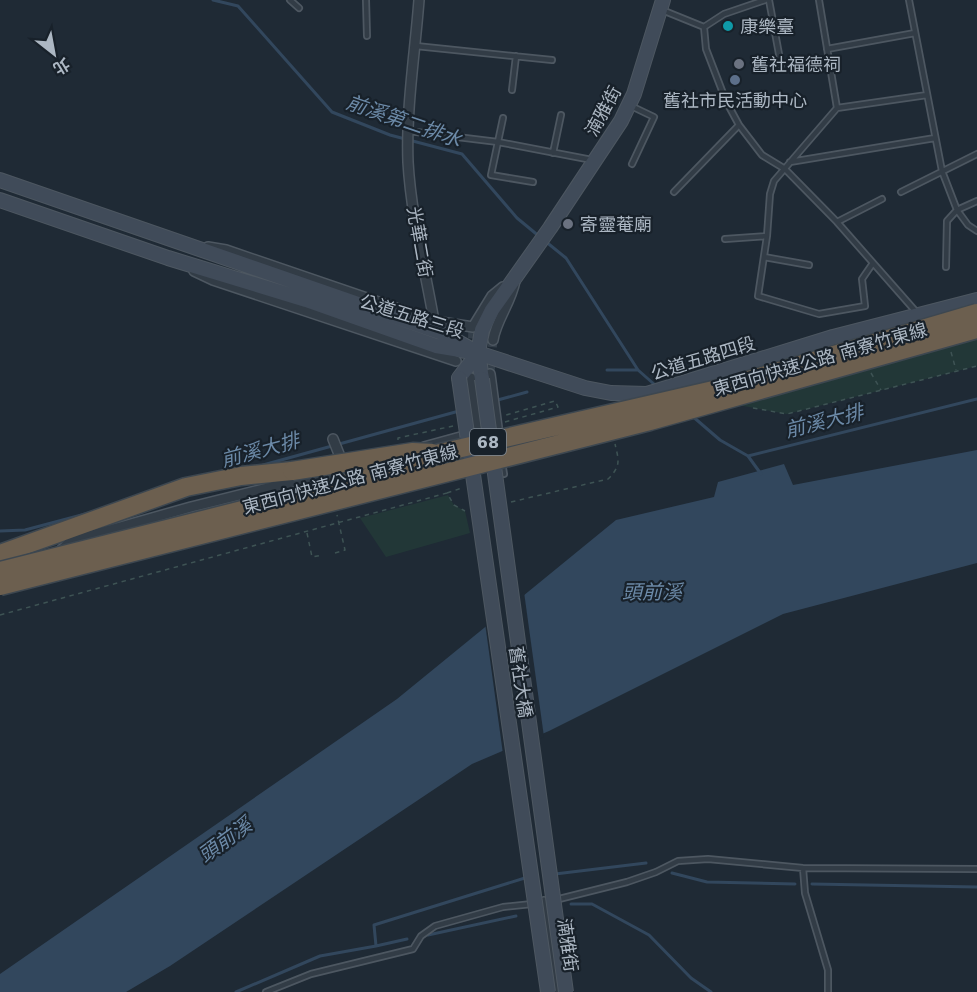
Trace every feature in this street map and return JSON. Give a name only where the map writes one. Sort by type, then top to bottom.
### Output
[{"type":"highway","name":"東西向快速公路 南寮竹東線","points":[[0,572],[326,489],[407,467],[440,453],[722,388],[977,313]]},
{"type":"highway","name":"東西向快速公路 南寮竹東線","points":[[0,586],[650,421],[977,329]]},
{"type":"highway","points":[[0,554],[186,487],[241,476],[292,471],[413,452],[440,453]]},
{"type":"street","points":[[408,131],[419,0]]},
{"type":"street","name":"湳雅街","points":[[516,276],[621,121],[634,94],[662,4]]},
{"type":"street","name":"光華二街","points":[[408,131],[411,193],[434,321]]},
{"type":"street","name":"公道五路三段","points":[[0,180],[442,333],[478,353]]},
{"type":"street","name":"公道五路三段","points":[[0,200],[168,258],[306,300],[436,346],[478,353]]},
{"type":"street","name":"公道五路三段","points":[[178,242],[226,250],[434,321],[473,327],[492,296],[516,276]]},
{"type":"street","name":"公道五路三段","points":[[168,258],[213,280],[456,362]]},
{"type":"street","points":[[478,432],[473,397],[482,330],[492,310],[516,276]]},
{"type":"street","points":[[493,340],[512,296],[516,276]]},
{"type":"street","name":"公道五路四段","points":[[478,353],[585,388],[611,393],[647,394],[833,337],[847,340],[977,303]]},
{"type":"street","points":[[475,377],[478,353]]},
{"type":"street","points":[[0,572],[46,562],[71,541],[499,425],[491,394],[475,377]]},
{"type":"street","name":"舊社大橋","points":[[475,377],[548,992]]},
{"type":"street","name":"舊社大橋","points":[[475,377],[566,992]]},
{"type":"street","points":[[333,439],[341,459]]},
{"type":"street","points":[[313,477],[341,459],[376,460]]},
{"type":"street","name":"湳雅街","points":[[544,902],[556,992]]},
{"type":"lane","points":[[290,0],[299,8]]},
{"type":"lane","points":[[366,0],[367,36]]},
{"type":"lane","points":[[704,27],[724,14],[767,0],[781,65]]},
{"type":"lane","points":[[819,0],[837,108]]},
{"type":"lane","points":[[909,0],[942,171],[957,210],[968,225],[977,231]]},
{"type":"lane","points":[[662,4],[704,27]]},
{"type":"lane","points":[[704,27],[706,49],[726,101],[739,125],[762,155],[785,168],[837,222],[920,318]]},
{"type":"lane","points":[[827,49],[915,33]]},
{"type":"lane","points":[[416,46],[552,60]]},
{"type":"lane","points":[[512,90],[516,56]]},
{"type":"lane","points":[[873,263],[862,279],[865,306],[819,314],[758,296],[767,236],[770,194],[774,181],[837,108],[927,95]]},
{"type":"lane","points":[[629,105],[654,117],[632,164]]},
{"type":"lane","points":[[553,153],[561,115]]},
{"type":"lane","points":[[503,118],[491,175],[533,182]]},
{"type":"lane","points":[[674,192],[739,125]]},
{"type":"lane","points":[[408,131],[498,142],[595,161]]},
{"type":"lane","points":[[790,162],[935,138]]},
{"type":"lane","points":[[901,192],[977,154]]},
{"type":"lane","points":[[837,222],[882,199]]},
{"type":"lane","points":[[946,267],[947,221],[957,210],[977,201]]},
{"type":"lane","points":[[725,239],[767,236]]},
{"type":"lane","points":[[764,257],[809,265]]},
{"type":"lane","points":[[499,425],[500,446]]},
{"type":"lane","points":[[501,456],[504,474]]},
{"type":"lane","points":[[266,992],[310,974],[413,949],[421,936],[435,926],[503,907],[544,902],[627,882],[678,861],[708,859],[803,868],[977,869]]},
{"type":"lane","points":[[803,868],[805,894],[828,970],[828,992]]},
{"type":"path","points":[[949,346],[956,371]]},
{"type":"path","points":[[867,368],[882,391]]},
{"type":"path","points":[[499,425],[558,407],[555,401],[502,416]]},
{"type":"path","points":[[399,443],[398,438],[459,425]]},
{"type":"path","points":[[335,553],[345,550],[338,524]]},
{"type":"path","points":[[307,532],[312,557],[323,555]]},
{"type":"green space","points":[[977,327],[977,366],[787,414],[710,400]]},
{"type":"green space","points":[[448,495],[454,505],[465,511],[470,533],[386,557],[360,518]]},
{"type":"water","name":"頭前溪","points":[[977,450],[977,563],[783,614],[549,731],[472,764],[170,966],[126,992],[0,992],[0,974],[397,699],[616,520],[714,497],[718,482],[784,464],[793,485]]},
{"type":"pier","points":[[524,592],[544,737],[503,754],[485,623]]},
{"type":"waterway","name":"前溪第二排水","points":[[213,0],[238,6],[332,112],[390,135],[462,154],[517,218],[540,237]]},
{"type":"waterway","name":"前溪第二排水","points":[[545,241],[566,258],[638,370],[655,385]]},
{"type":"waterway","name":"前溪大排","points":[[607,370],[638,370]]},
{"type":"waterway","name":"前溪大排","points":[[494,401],[527,392]]},
{"type":"waterway","name":"前溪大排","points":[[691,415],[720,440],[748,456],[977,399]]},
{"type":"waterway","name":"前溪大排","points":[[263,465],[459,411]]},
{"type":"waterway","points":[[748,456],[761,474]]},
{"type":"waterway","name":"前溪大排","points":[[0,531],[25,530],[89,513]]},
{"type":"waterway","points":[[555,874],[646,863]]},
{"type":"waterway","points":[[672,873],[707,882],[795,884]]},
{"type":"waterway","points":[[236,992],[320,956],[376,946],[374,925],[528,877]]},
{"type":"waterway","points":[[812,884],[977,887]]},
{"type":"waterway","points":[[571,904],[592,904],[649,935],[691,978],[711,992]]},
{"type":"waterway","points":[[428,935],[516,916]]},
{"type":"waterway","points":[[376,946],[407,939]]},
{"type":"tunnel","points":[[472,352],[473,327]]},
{"type":"tunnel","points":[[490,374],[493,340]]},
{"type":"place","name":"康樂臺","points":[[728,26]]},
{"type":"place","name":"舊社福德祠","points":[[739,64]]},
{"type":"place","name":"舊社市民活動中心","points":[[735,80]]},
{"type":"place","name":"寄靈菴廟","points":[[568,224]]}]
